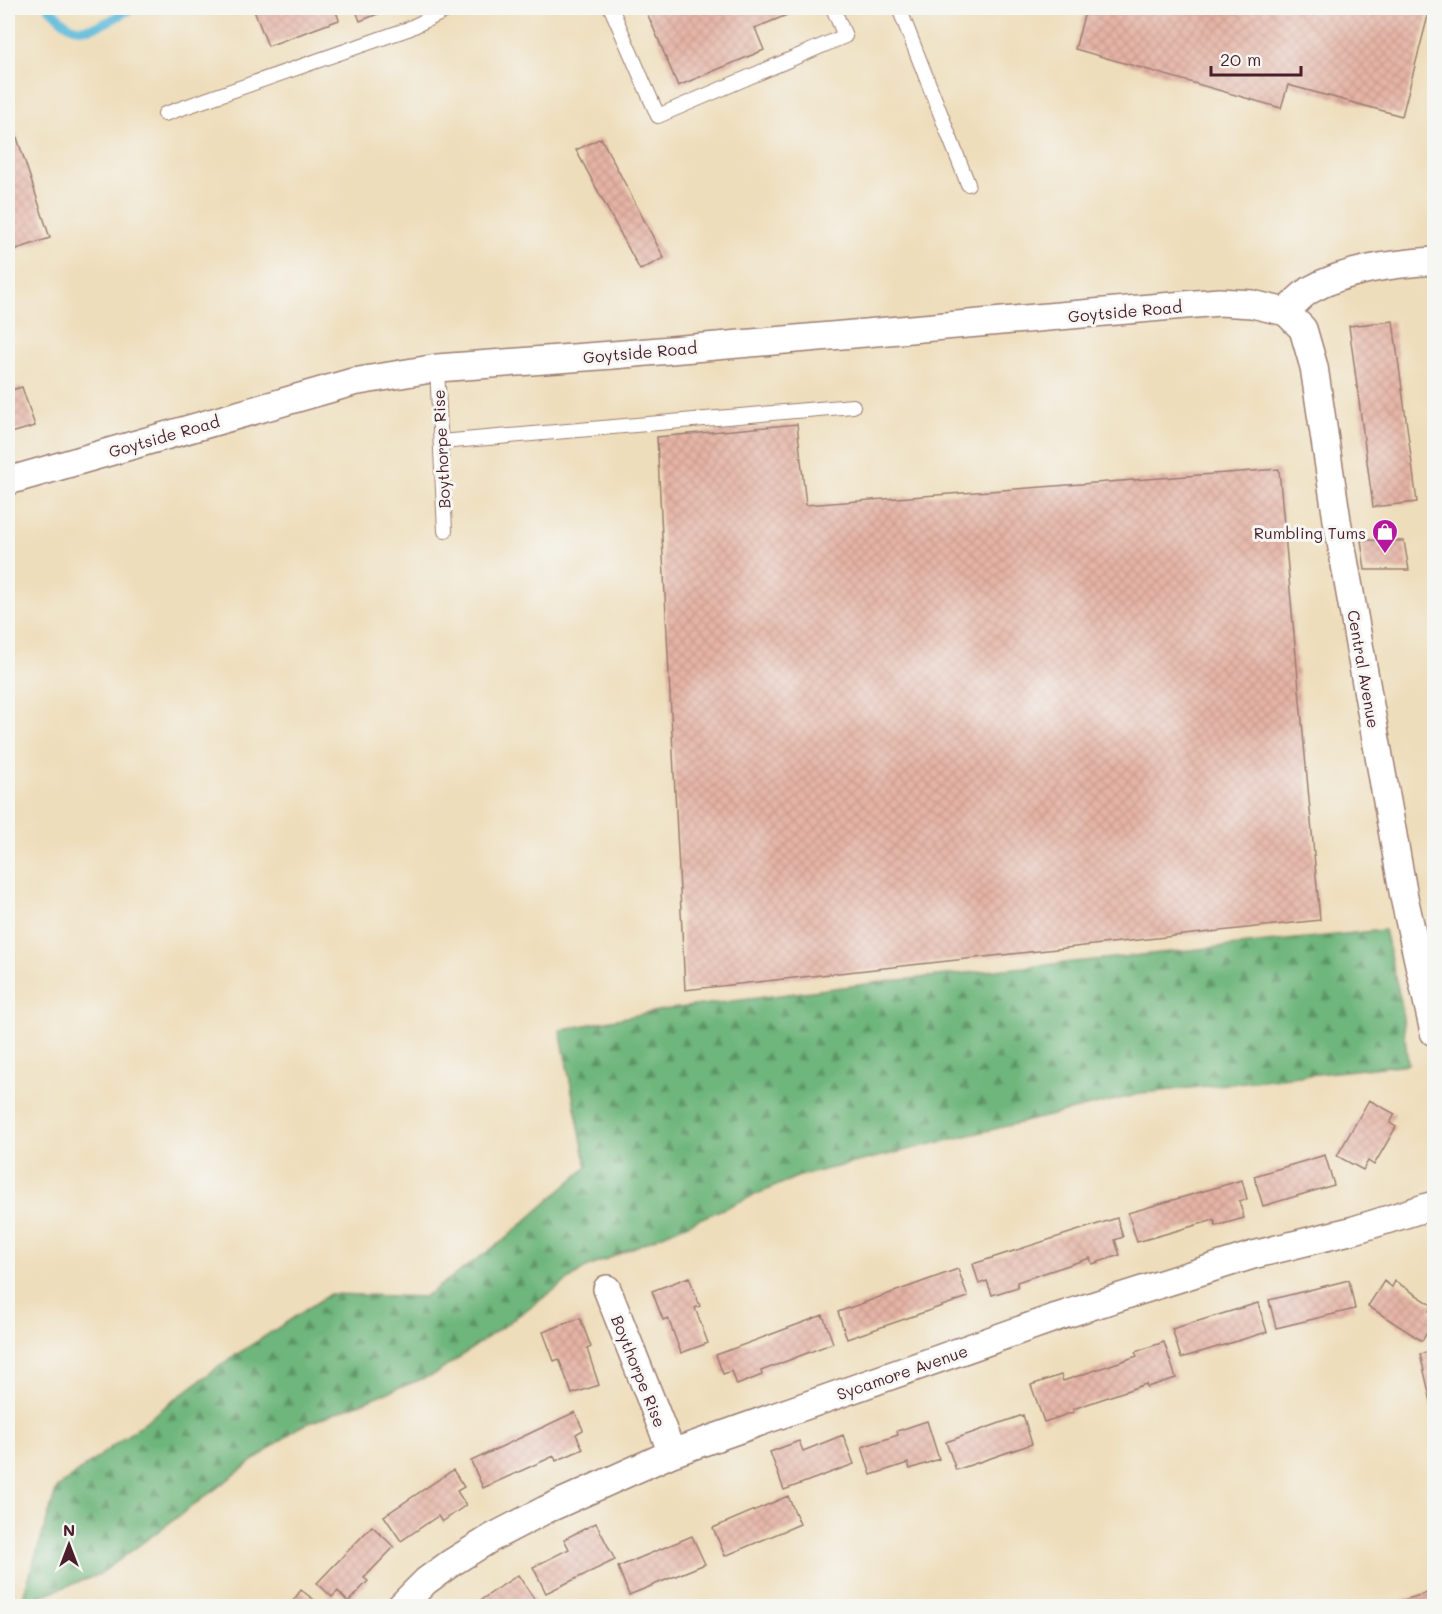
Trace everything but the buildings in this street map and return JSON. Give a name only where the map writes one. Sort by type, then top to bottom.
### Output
[{"type":"street","points":[[1286,312],[1309,291],[1349,274],[1410,262],[1434,261]]},
{"type":"street","name":"Goytside Road","points":[[8,481],[353,382],[437,368],[613,355],[1219,302],[1252,304],[1286,312]]},
{"type":"street","name":"Central Avenue","points":[[1286,312],[1303,329],[1314,367],[1337,520],[1404,897],[1431,998],[1434,1032]]},
{"type":"street","name":"Sycamore Avenue","points":[[400,1606],[426,1581],[493,1537],[545,1510],[672,1453],[1057,1317],[1253,1255],[1354,1230],[1434,1205]]},
{"type":"street","name":"Boythorpe Rise","points":[[607,1288],[672,1453]]},
{"type":"lane","points":[[165,114],[408,28],[452,8]]},
{"type":"lane","points":[[611,8],[658,116],[845,36],[833,8]]},
{"type":"lane","points":[[899,8],[968,184]]},
{"type":"lane","name":"Boythorpe Rise","points":[[437,368],[445,531]]},
{"type":"lane","points":[[441,442],[853,406]]},
{"type":"green space","points":[[1384,930],[1401,1002],[1408,1064],[1144,1093],[799,1176],[584,1269],[437,1373],[299,1427],[100,1574],[21,1603],[57,1488],[222,1364],[330,1294],[424,1297],[504,1240],[587,1167],[560,1030],[663,1010],[890,981]]},
{"type":"waterway","points":[[49,8],[62,21],[75,28],[83,29],[100,25],[132,8]]},
{"type":"place","name":"Rumbling Tums","points":[[1385,555]]}]
